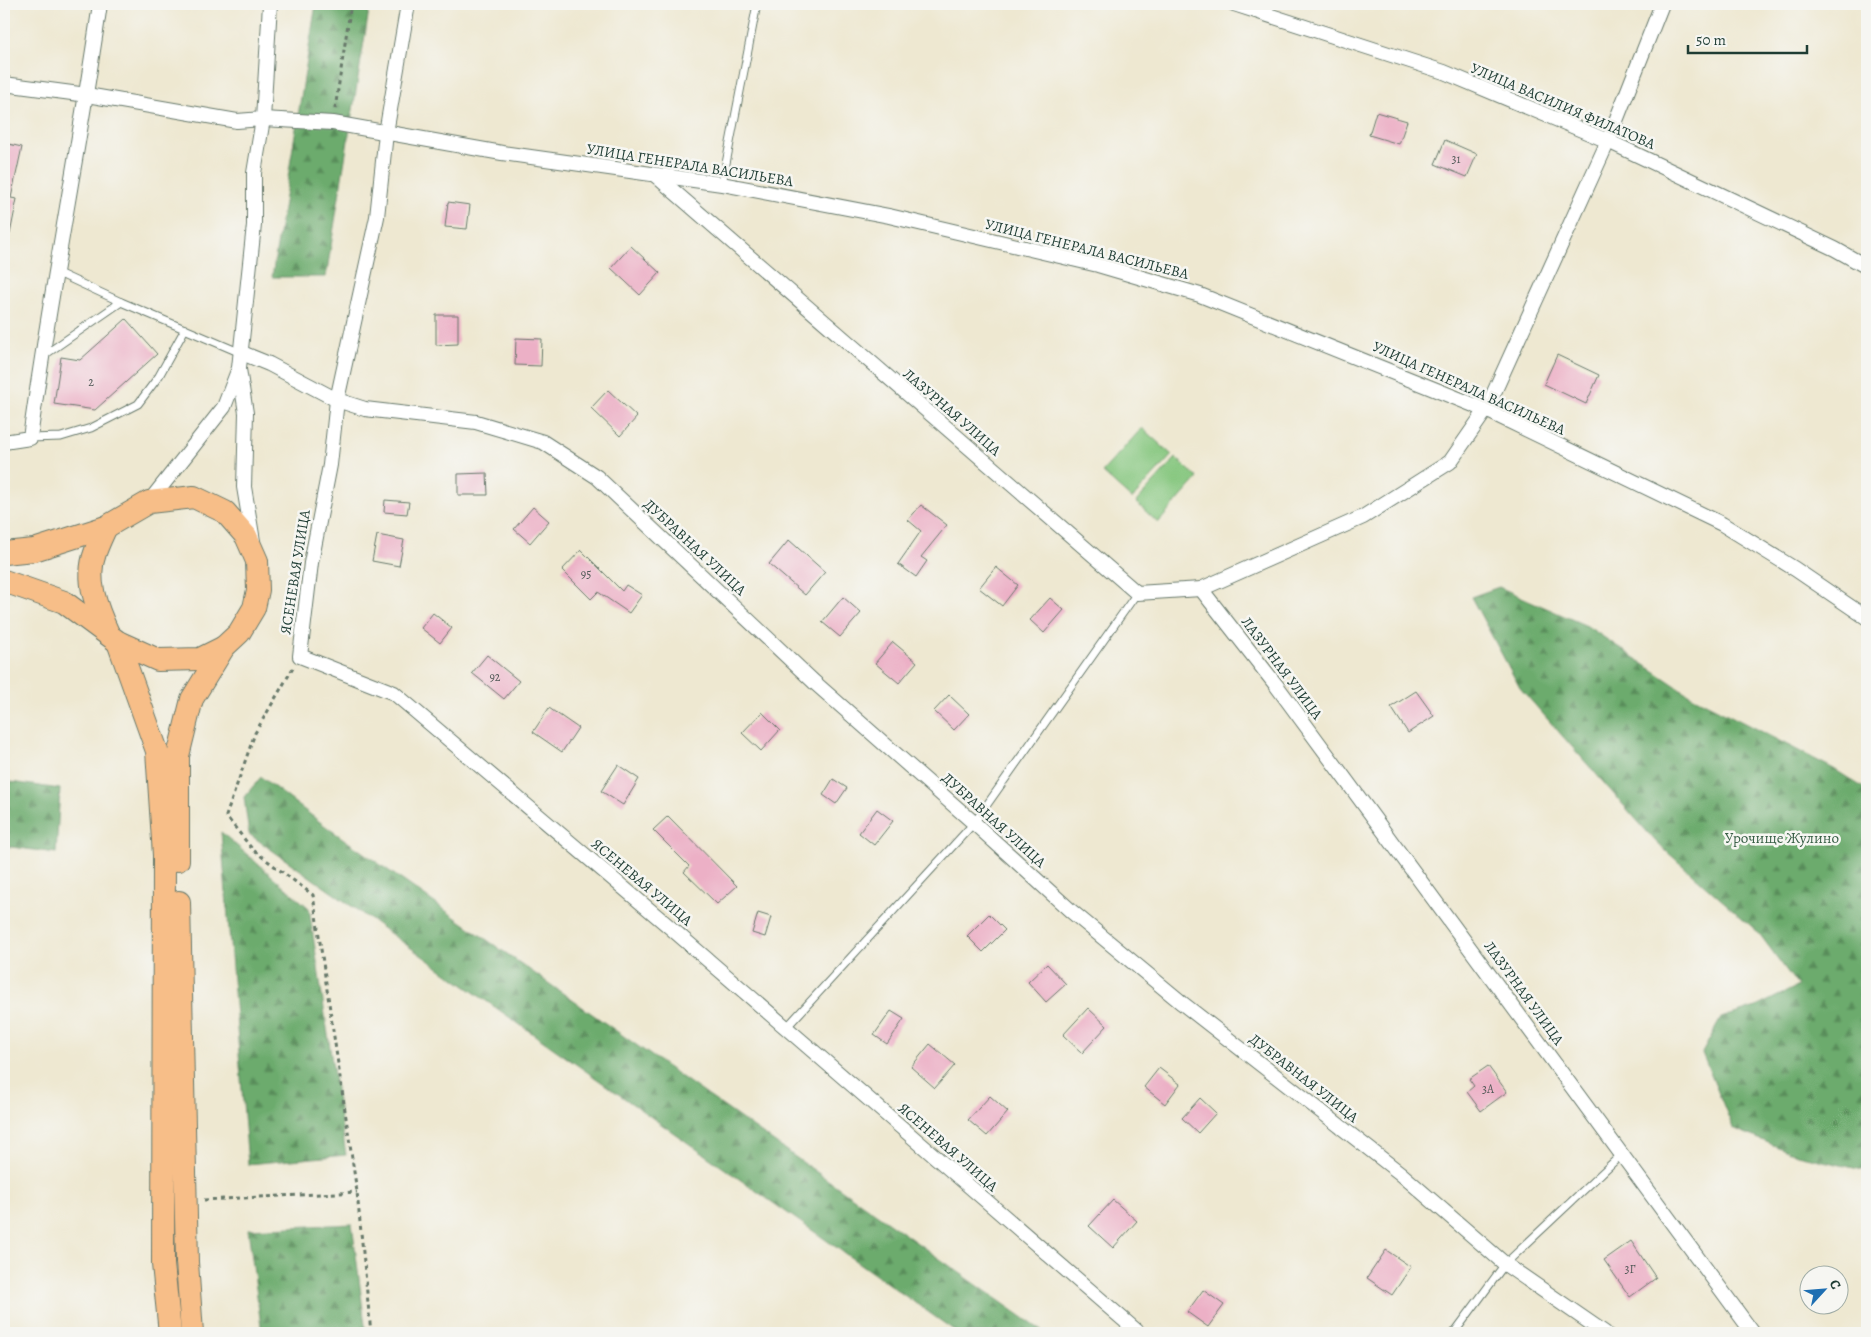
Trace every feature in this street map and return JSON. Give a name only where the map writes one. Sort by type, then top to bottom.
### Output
[{"type":"main road","points":[[4,553],[34,550],[106,527],[149,502],[194,497],[225,512],[246,536],[256,561],[258,590],[254,608],[239,633],[224,646],[200,659],[158,660],[114,638],[64,602],[4,581]]},
{"type":"main road","points":[[106,527],[94,554],[91,585],[99,613],[114,638],[157,751],[164,856],[163,1264],[170,1333]]},
{"type":"main road","points":[[192,1333],[187,1262],[178,856],[178,756],[192,699],[224,646]]},
{"type":"street","points":[[4,442],[30,438],[56,272],[87,95],[100,4]]},
{"type":"street","points":[[149,502],[224,407],[239,368],[242,354],[254,225],[254,173],[263,119],[270,4]]},
{"type":"street","name":"ЯСЕНЕВАЯ УЛИЦА","points":[[408,4],[386,133],[376,217],[337,400],[330,465],[311,562],[300,656],[394,693],[786,1028],[1138,1333]]},
{"type":"street","name":"УЛИЦА ВАСИЛИЯ ФИЛАТОВА","points":[[1234,4],[1444,72],[1608,141],[1836,249],[1867,267]]},
{"type":"street","points":[[1137,593],[1201,589],[1371,512],[1450,462],[1486,410],[1608,141],[1662,4]]},
{"type":"street","name":"УЛИЦА ГЕНЕРАЛА ВАСИЛЬЕВА","points":[[4,84],[87,95],[236,121],[263,119],[333,123],[502,153],[722,184],[898,218],[1098,265],[1191,292],[1298,333],[1486,410],[1722,524],[1795,569],[1867,618]]},
{"type":"street","name":"ЛАЗУРНАЯ УЛИЦА","points":[[654,175],[1137,593]]},
{"type":"street","name":"ДУБРАВНАЯ УЛИЦА","points":[[242,354],[269,364],[337,400],[365,409],[476,422],[544,442],[597,477],[814,682],[1071,911],[1182,1003],[1400,1173],[1505,1264],[1605,1333]]},
{"type":"street","points":[[239,368],[246,413],[244,487],[256,561]]},
{"type":"street","name":"ЛАЗУРНАЯ УЛИЦА","points":[[1201,589],[1276,685],[1754,1333]]},
{"type":"lane","points":[[722,184],[757,4]]},
{"type":"lane","points":[[56,272],[242,354]]},
{"type":"lane","points":[[42,357],[121,302]]},
{"type":"lane","points":[[30,438],[61,437],[84,430],[138,404],[159,376],[185,329]]},
{"type":"lane","points":[[786,1028],[974,823],[1137,593]]},
{"type":"lane","points":[[1454,1333],[1505,1264],[1622,1154]]},
{"type":"path","points":[[333,123],[351,4]]},
{"type":"path","points":[[300,656],[255,733],[226,816],[253,850],[313,895],[357,1192],[371,1333]]},
{"type":"path","points":[[198,1200],[357,1192]]},
{"type":"green space","points":[[316,4],[370,4],[326,277],[272,277]]},
{"type":"green space","points":[[1142,428],[1172,455],[1132,499],[1102,472]]},
{"type":"green space","points":[[1176,458],[1198,478],[1158,523],[1136,502]]},
{"type":"green space","name":"Урочище Жулино","points":[[1499,587],[1587,626],[1688,694],[1834,769],[1867,790],[1867,1171],[1797,1155],[1733,1128],[1702,1053],[1721,1018],[1756,1007],[1798,986],[1758,932],[1657,843],[1520,688],[1471,597]]},
{"type":"green space","points":[[261,777],[324,825],[1045,1333],[958,1333],[249,834],[244,797]]},
{"type":"green space","points":[[4,781],[60,789],[56,853],[4,846]]},
{"type":"green space","points":[[221,832],[309,908],[346,1155],[248,1164]]},
{"type":"green space","points":[[352,1224],[366,1333],[262,1333],[248,1229]]},
{"type":"building","points":[[1376,112],[1407,121],[1399,144],[1369,135]]},
{"type":"building","points":[[1445,140],[1477,154],[1467,177],[1435,164]]},
{"type":"building","points":[[4,143],[22,147],[11,198],[17,199],[10,234],[4,233]]},
{"type":"building","points":[[448,202],[470,205],[467,229],[445,227]]},
{"type":"building","points":[[631,246],[660,273],[640,295],[611,268]]},
{"type":"building","points":[[436,315],[458,315],[458,344],[436,345]]},
{"type":"building","points":[[126,319],[157,354],[95,410],[54,404],[61,357],[80,360]]},
{"type":"building","points":[[516,338],[542,339],[541,366],[515,365]]},
{"type":"building","points":[[1557,355],[1599,375],[1586,404],[1544,384]]},
{"type":"building","points":[[608,390],[637,417],[620,436],[591,408]]},
{"type":"building","points":[[487,473],[488,495],[458,495],[458,474]]},
{"type":"building","points":[[385,500],[409,502],[407,514],[384,512]]},
{"type":"building","points":[[921,505],[947,525],[921,557],[927,561],[916,577],[898,564],[921,531],[908,520]]},
{"type":"building","points":[[533,507],[549,521],[530,543],[514,529]]},
{"type":"building","points":[[377,535],[404,540],[399,566],[372,561]]},
{"type":"building","points":[[789,540],[825,572],[805,595],[769,564]]},
{"type":"building","points":[[581,550],[622,591],[626,585],[642,595],[629,613],[598,592],[591,599],[562,570]]},
{"type":"building","points":[[996,567],[1018,585],[1002,606],[979,588]]},
{"type":"building","points":[[843,597],[861,613],[840,637],[822,622]]},
{"type":"building","points":[[1050,598],[1064,610],[1044,633],[1030,620]]},
{"type":"building","points":[[433,613],[452,628],[440,643],[421,628]]},
{"type":"building","points":[[893,642],[917,662],[899,683],[875,663]]},
{"type":"building","points":[[487,655],[519,681],[504,699],[472,673]]},
{"type":"building","points":[[1416,691],[1434,716],[1408,733],[1391,707]]},
{"type":"building","points":[[949,695],[969,714],[954,730],[934,711]]},
{"type":"building","points":[[549,708],[578,728],[562,752],[533,732]]},
{"type":"building","points":[[762,712],[780,730],[761,751],[742,733]]},
{"type":"building","points":[[618,765],[639,779],[623,805],[601,791]]},
{"type":"building","points":[[833,779],[847,788],[836,804],[823,795]]},
{"type":"building","points":[[877,809],[893,821],[874,845],[859,833]]},
{"type":"building","points":[[668,816],[737,886],[717,904],[684,872],[689,866],[653,830]]},
{"type":"building","points":[[758,913],[771,917],[765,937],[752,933]]},
{"type":"building","points":[[989,914],[1005,930],[983,952],[967,936]]},
{"type":"building","points":[[1047,964],[1066,984],[1046,1002],[1028,982]]},
{"type":"building","points":[[1088,1008],[1107,1026],[1082,1053],[1063,1035]]},
{"type":"building","points":[[891,1011],[904,1019],[887,1044],[874,1035]]},
{"type":"building","points":[[930,1044],[955,1065],[935,1088],[911,1067]]},
{"type":"building","points":[[1488,1066],[1507,1092],[1481,1111],[1467,1092],[1474,1086],[1469,1079]]},
{"type":"building","points":[[1159,1068],[1180,1084],[1165,1104],[1144,1087]]},
{"type":"building","points":[[990,1096],[1008,1112],[987,1136],[968,1120]]},
{"type":"building","points":[[1200,1098],[1216,1113],[1198,1133],[1182,1118]]},
{"type":"building","points":[[1113,1200],[1137,1221],[1113,1248],[1089,1226]]},
{"type":"building","points":[[1631,1241],[1656,1278],[1630,1297],[1604,1260]]},
{"type":"building","points":[[1386,1250],[1411,1267],[1392,1295],[1367,1278]]},
{"type":"building","points":[[1203,1290],[1224,1305],[1208,1327],[1187,1312]]}]
